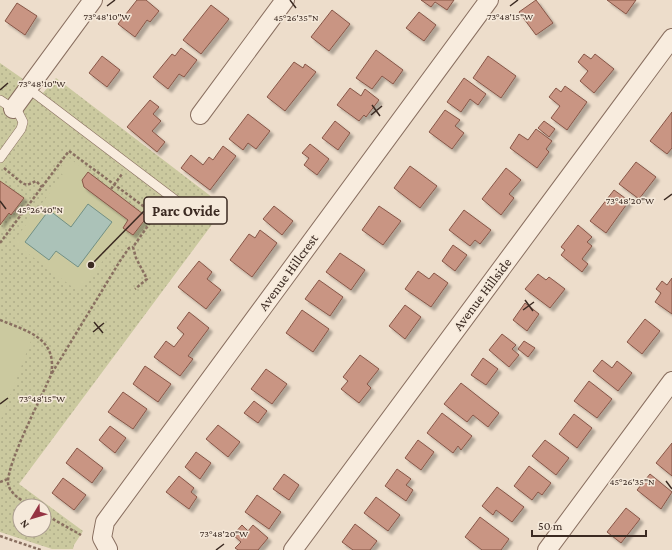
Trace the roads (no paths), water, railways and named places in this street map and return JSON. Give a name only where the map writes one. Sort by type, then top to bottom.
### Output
[{"type":"street","points":[[7,105],[28,89],[93,0]]},
{"type":"street","points":[[200,115],[285,0]]},
{"type":"street","name":"Avenue Hillcrest","points":[[108,549],[102,538],[105,522],[489,0]]},
{"type":"street","name":"Avenue Hillside","points":[[293,550],[672,38]]},
{"type":"street","points":[[548,550],[672,381]]},
{"type":"lane","points":[[28,89],[178,202]]},
{"type":"lane","points":[[0,158],[22,125],[21,116],[7,105]]},
{"type":"place","name":"Parc Ovide","points":[[91,265]]}]
